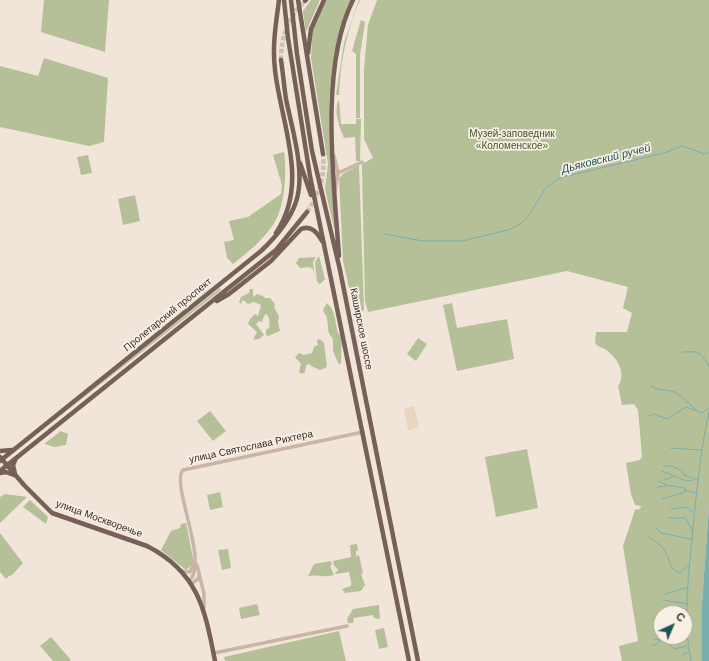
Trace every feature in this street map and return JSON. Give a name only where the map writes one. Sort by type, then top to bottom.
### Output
[{"type":"main road","points":[[269,244],[286,213],[292,186],[292,162],[274,61],[274,35],[279,0]]},
{"type":"main road","name":"Каширское шоссе","points":[[284,0],[296,95],[317,212],[409,661]]},
{"type":"main road","name":"Каширское шоссе","points":[[291,0],[297,54],[312,151],[340,270],[418,661]]},
{"type":"main road","points":[[298,0],[322,154]]},
{"type":"main road","points":[[307,61],[311,29],[324,0]]},
{"type":"main road","points":[[340,270],[335,191],[332,87],[343,29],[352,0]]},
{"type":"main road","points":[[282,60],[286,97],[297,154],[317,212]]},
{"type":"main road","name":"Пролетарский проспект","points":[[1,459],[269,244],[285,226],[296,202],[299,176],[297,154]]},
{"type":"main road","name":"Пролетарский проспект","points":[[0,472],[115,377],[207,307],[276,250],[307,212]]},
{"type":"main road","points":[[207,307],[229,294],[271,261],[304,228],[316,232],[325,248]]},
{"type":"main road","points":[[0,451],[5,452],[15,449]]},
{"type":"main road","points":[[0,472],[6,472],[15,476],[14,465],[20,454]]},
{"type":"main road","name":"улица Москворечье","points":[[1,459],[15,476],[52,513],[147,546],[159,552],[180,571],[190,583],[204,608],[216,661]]},
{"type":"street","points":[[334,156],[338,172],[335,191]]},
{"type":"street","points":[[338,172],[362,162]]},
{"type":"street","name":"улица Святослава Рихтера","points":[[195,556],[179,478],[183,470],[363,432]]},
{"type":"street","points":[[180,571],[188,572],[192,570],[195,556]]},
{"type":"street","points":[[195,556],[204,594],[204,608]]},
{"type":"street","points":[[190,583],[196,571],[195,556]]},
{"type":"street","points":[[190,583],[198,579],[200,573]]},
{"type":"street","points":[[214,653],[347,626]]},
{"type":"green space","points":[[44,0],[109,0],[105,52],[41,32]]},
{"type":"green space","points":[[311,0],[320,0],[306,32],[303,11]]},
{"type":"green space","points":[[326,0],[351,0],[341,28],[334,56],[329,112],[329,141],[335,228],[325,189],[328,164],[311,58],[313,26]]},
{"type":"green space","points":[[359,0],[345,46],[339,95],[336,95],[344,43]]},
{"type":"green space","name":"Музей-заповедник «Коломенское»","points":[[377,0],[709,0],[709,507],[702,602],[702,661],[622,661],[619,646],[638,641],[623,546],[635,510],[640,509],[641,506],[635,505],[631,494],[626,463],[640,460],[642,456],[638,410],[634,404],[622,405],[618,386],[621,381],[620,366],[610,353],[595,343],[596,332],[627,332],[632,313],[623,308],[628,287],[567,271],[368,312],[365,301],[362,164],[373,158],[364,139],[364,69],[368,25]]},
{"type":"green space","points":[[361,20],[365,22],[360,55],[360,118],[356,118],[356,54],[352,51]]},
{"type":"green space","points":[[44,58],[108,78],[104,142],[89,146],[0,127],[0,66],[38,76]]},
{"type":"green space","points":[[339,99],[341,124],[356,124],[356,119],[361,119],[360,161],[356,161],[355,137],[344,138],[340,129],[337,118],[337,104]]},
{"type":"green space","points":[[284,152],[285,179],[283,200],[277,218],[269,231],[249,251],[233,264],[227,258],[224,242],[234,240],[229,221],[248,217],[281,194],[282,185],[273,155]]},
{"type":"green space","points":[[88,155],[92,173],[81,175],[77,157]]},
{"type":"green space","points":[[359,165],[364,310],[361,312],[354,309],[343,261],[339,178],[344,173]]},
{"type":"green space","points":[[135,195],[140,221],[123,225],[118,199]]},
{"type":"green space","points":[[319,256],[325,279],[320,284],[317,282],[315,262]]},
{"type":"green space","points":[[316,257],[313,262],[315,279],[313,269],[309,267],[300,268],[296,263],[299,258]]},
{"type":"green space","points":[[220,288],[221,290],[15,451]]},
{"type":"green space","points":[[250,289],[253,289],[253,297],[257,294],[265,298],[270,298],[275,304],[274,307],[279,316],[278,322],[280,331],[268,336],[266,335],[266,330],[269,328],[270,322],[266,314],[262,322],[259,321],[256,324],[264,335],[259,339],[253,340],[257,332],[248,324],[250,319],[255,314],[258,316],[261,305],[254,302],[248,304],[243,300],[241,304],[239,302],[241,297],[249,293]]},
{"type":"green space","points":[[327,303],[333,312],[337,330],[341,338],[341,364],[338,363],[333,351],[333,339],[329,332],[327,318],[323,310]]},
{"type":"green space","points":[[452,303],[457,328],[507,319],[514,359],[457,371],[443,305]]},
{"type":"green space","points":[[418,338],[427,344],[416,361],[407,354]]},
{"type":"green space","points":[[320,339],[324,343],[327,367],[320,370],[311,366],[310,364],[306,365],[305,372],[302,374],[299,372],[301,364],[295,357],[299,353],[304,355],[312,353],[314,347],[318,345],[317,340]]},
{"type":"green space","points":[[210,411],[226,431],[213,441],[197,421]]},
{"type":"green space","points":[[61,431],[68,434],[66,445],[55,447],[44,444]]},
{"type":"green space","points":[[527,449],[538,508],[496,517],[485,457]]},
{"type":"green space","points":[[220,492],[223,507],[210,510],[207,495]]},
{"type":"green space","points":[[5,494],[27,497],[0,523],[0,497]]},
{"type":"green space","points":[[30,500],[48,517],[46,524],[23,507]]},
{"type":"green space","points":[[186,523],[194,563],[186,570],[161,550],[171,531],[180,528],[181,524]]},
{"type":"green space","points":[[0,533],[23,563],[11,576],[10,575],[6,579],[0,572]]},
{"type":"green space","points":[[357,544],[358,551],[356,551],[356,556],[359,555],[363,573],[361,574],[365,585],[361,591],[345,593],[342,589],[351,586],[351,583],[354,582],[351,582],[349,572],[336,574],[335,572],[338,571],[334,566],[333,561],[351,557],[350,545]]},
{"type":"green space","points":[[228,549],[231,568],[222,570],[218,550]]},
{"type":"green space","points":[[331,561],[332,565],[330,566],[334,575],[308,576],[314,564]]},
{"type":"green space","points":[[257,604],[260,615],[241,619],[239,608]]},
{"type":"green space","points":[[379,605],[380,619],[374,618],[373,615],[354,618],[353,623],[348,623],[347,619],[353,609]]},
{"type":"green space","points":[[384,628],[388,647],[379,649],[375,630]]},
{"type":"green space","points":[[339,631],[346,661],[225,661],[224,657]]},
{"type":"green space","points":[[51,637],[71,660],[53,661],[40,646]]},
{"type":"shaded area","points":[[414,406],[419,427],[408,430],[404,408]]},
{"type":"water","points":[[709,507],[709,661],[702,661],[702,602]]},
{"type":"waterway","name":"Дьяковский ручей","points":[[384,234],[423,241],[462,241],[508,230],[519,225],[528,217],[545,189],[559,178],[664,153],[682,146],[704,154],[709,152]]},
{"type":"waterway","points":[[682,352],[699,353],[709,366]]},
{"type":"waterway","points":[[650,385],[660,390],[678,394],[695,409],[702,413],[709,408]]},
{"type":"waterway","points":[[649,416],[654,414],[667,419],[686,407],[697,411]]},
{"type":"waterway","points":[[691,661],[687,631],[688,584],[695,507],[703,443],[709,411]]},
{"type":"waterway","points":[[670,448],[701,450]]},
{"type":"waterway","points":[[664,466],[672,466],[683,471],[684,475],[698,480]]},
{"type":"waterway","points":[[662,471],[686,481],[693,480]]},
{"type":"waterway","points":[[664,480],[673,477]]},
{"type":"waterway","points":[[658,481],[666,485],[685,488],[685,490],[695,493]]},
{"type":"waterway","points":[[657,487],[665,486]]},
{"type":"waterway","points":[[662,499],[685,492],[685,490]]},
{"type":"waterway","points":[[671,509],[687,507],[693,513]]},
{"type":"waterway","points":[[669,518],[685,518],[693,531]]},
{"type":"waterway","points":[[656,528],[661,533],[691,539]]},
{"type":"waterway","points":[[647,536],[657,542],[663,549],[676,572],[680,573],[686,566],[690,566]]},
{"type":"waterway","points":[[665,594],[688,587]]},
{"type":"waterway","points":[[663,600],[688,604]]},
{"type":"waterway","points":[[670,645],[674,649],[687,646]]},
{"type":"waterway","points":[[682,655],[689,652]]},
{"type":"tunnel","points":[[281,60],[284,35],[294,14],[305,1]]},
{"type":"tunnel","points":[[307,212],[321,184],[323,154]]}]
